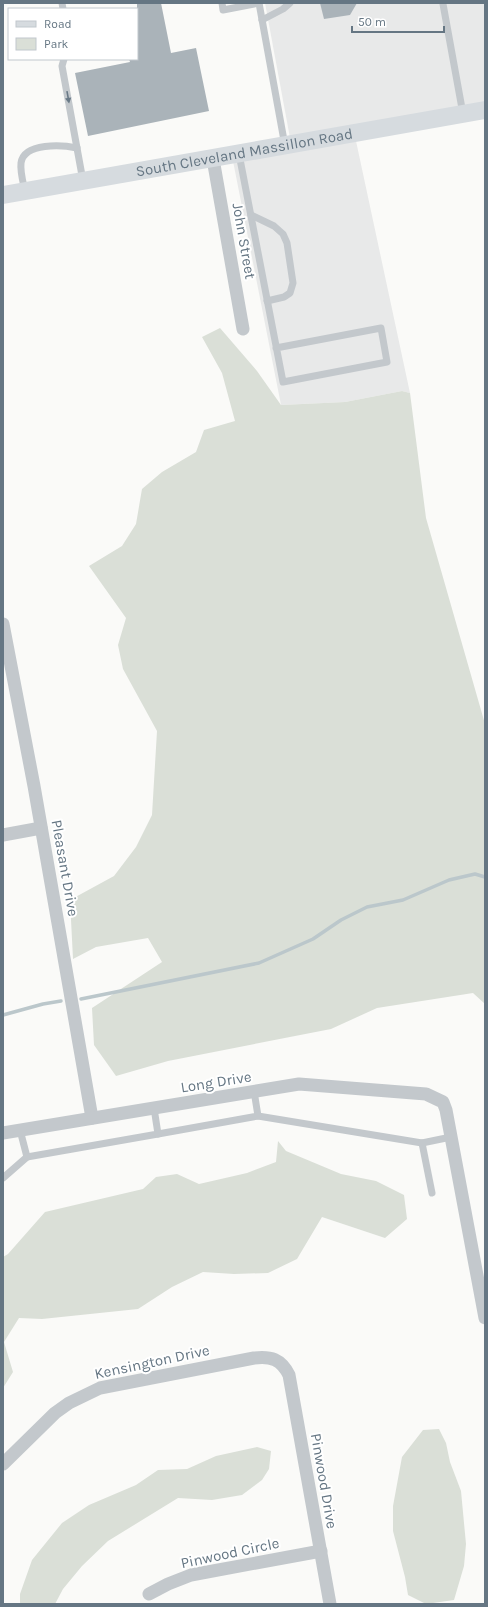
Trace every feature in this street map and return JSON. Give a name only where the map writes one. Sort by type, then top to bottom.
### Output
[{"type":"main road","name":"South Cleveland Massillon Road","points":[[3,195],[485,110]]},
{"type":"street","name":"John Street","points":[[213,159],[243,329]]},
{"type":"street","name":"Pleasant Drive","points":[[3,624],[41,828],[92,1118]]},
{"type":"street","points":[[3,835],[41,828]]},
{"type":"street","name":"Long Drive","points":[[3,1133],[299,1084],[426,1094],[435,1097],[443,1102],[451,1137]]},
{"type":"street","points":[[451,1137],[485,1318]]},
{"type":"street","name":"Kensington Drive","points":[[3,1464],[55,1413],[69,1403],[100,1388],[254,1358],[272,1358],[284,1365]]},
{"type":"street","name":"Pinwood Drive","points":[[284,1365],[289,1375],[330,1604]]},
{"type":"street","name":"Pinwood Circle","points":[[149,1594],[179,1579],[192,1575],[320,1551]]},
{"type":"lane","points":[[222,3],[223,10],[259,3],[286,146]]},
{"type":"lane","points":[[262,20],[283,9],[290,3]]},
{"type":"lane","points":[[443,4],[463,114]]},
{"type":"lane","points":[[64,60],[62,66],[83,181]]},
{"type":"lane","points":[[25,191],[21,168],[21,161],[24,156],[33,150],[51,145],[63,145],[77,148]]},
{"type":"lane","points":[[239,154],[276,348],[283,382],[387,362],[381,328],[276,348]]},
{"type":"lane","points":[[251,215],[274,226],[283,234],[287,243],[293,283],[290,293],[284,297],[267,301]]},
{"type":"lane","points":[[254,1091],[258,1116]]},
{"type":"lane","points":[[154,1108],[158,1134]]},
{"type":"lane","points":[[3,1178],[27,1157],[258,1116],[422,1143],[451,1137]]},
{"type":"lane","points":[[20,1130],[27,1157]]},
{"type":"lane","points":[[422,1143],[432,1193]]},
{"type":"shaded area","points":[[265,3],[485,3],[485,103],[290,138]]},
{"type":"shaded area","points":[[356,141],[410,393],[402,391],[345,402],[281,405],[233,161]]},
{"type":"green space","points":[[220,328],[257,371],[281,405],[345,402],[402,391],[410,393],[426,518],[485,724],[485,1004],[473,993],[377,1008],[331,1029],[168,1061],[116,1076],[94,1045],[92,1008],[162,962],[148,938],[96,947],[73,959],[70,900],[114,876],[136,847],[152,815],[157,731],[123,669],[118,645],[126,618],[89,566],[122,546],[136,524],[142,489],[162,472],[196,452],[204,430],[235,421],[222,373],[202,337]]},
{"type":"green space","points":[[278,1141],[286,1151],[341,1174],[376,1181],[404,1195],[407,1219],[385,1238],[322,1217],[297,1259],[268,1273],[234,1274],[203,1272],[172,1287],[138,1309],[42,1319],[19,1318],[4,1342],[13,1372],[3,1388],[3,1257],[8,1254],[45,1212],[143,1189],[156,1177],[177,1174],[199,1184],[247,1173],[276,1162]]},
{"type":"green space","points":[[439,1429],[446,1443],[450,1462],[461,1491],[466,1544],[464,1566],[454,1600],[426,1604],[408,1595],[393,1531],[393,1506],[402,1457],[423,1430]]},
{"type":"green space","points":[[257,1447],[271,1451],[269,1469],[262,1480],[242,1495],[212,1500],[178,1498],[108,1541],[82,1566],[63,1589],[55,1604],[20,1604],[20,1594],[32,1560],[62,1523],[89,1505],[136,1485],[158,1470],[187,1469],[216,1456]]},
{"type":"building","points":[[137,3],[161,3],[171,53],[196,48],[209,111],[88,136],[75,73],[130,62],[129,60],[138,60]]},
{"type":"building","points":[[320,3],[357,3],[350,15],[324,19]]},
{"type":"waterway","points":[[81,999],[259,963],[313,939],[341,920],[367,907],[403,900],[449,880],[475,874],[485,877]]},
{"type":"waterway","points":[[3,1015],[43,1004],[61,1001]]}]
